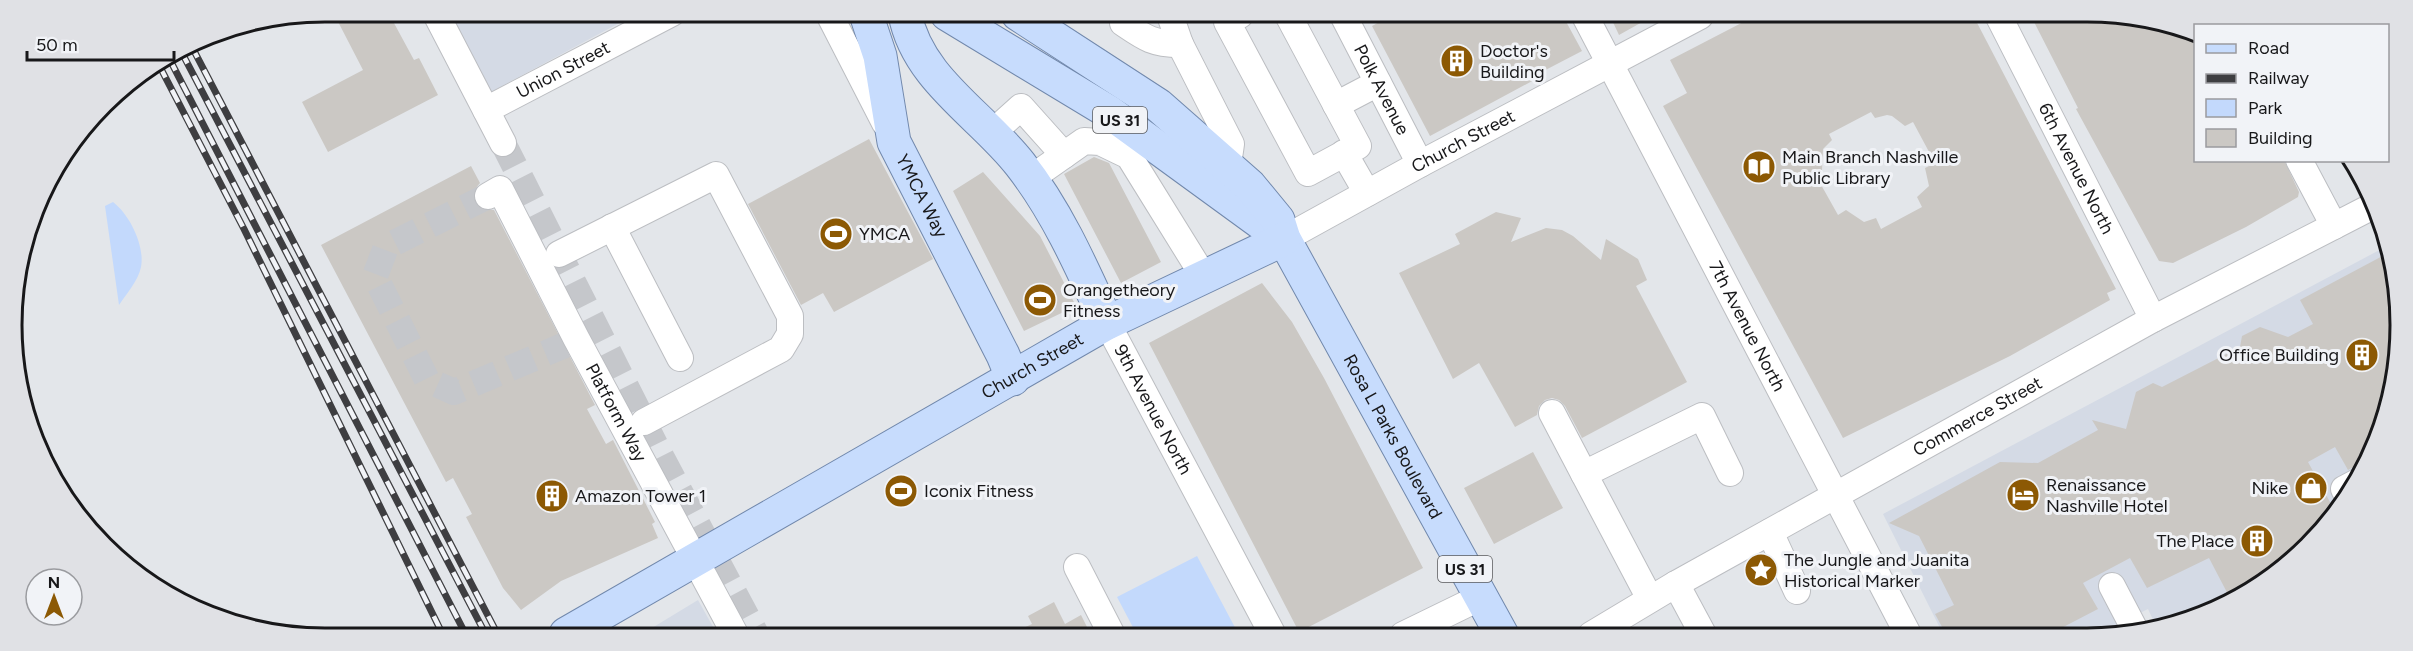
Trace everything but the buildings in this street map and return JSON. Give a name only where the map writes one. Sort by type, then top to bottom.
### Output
[{"type":"main road","points":[[869,22],[880,56],[894,142]]},
{"type":"main road","name":"9th Avenue North","points":[[906,22],[930,68],[955,99],[1021,165],[1065,234],[1107,323]]},
{"type":"main road","name":"Rosa L Parks Boulevard","points":[[960,22],[1109,112],[1216,192],[1284,239]]},
{"type":"main road","name":"Rosa L Parks Boulevard","points":[[1030,22],[1158,105],[1228,165],[1270,207],[1278,220],[1284,239],[1498,628]]},
{"type":"main road","name":"YMCA Way","points":[[894,142],[1003,355],[1013,379]]},
{"type":"main road","name":"Church Street","points":[[577,628],[1107,323],[1284,239]]},
{"type":"street","points":[[440,22],[503,143]]},
{"type":"street","name":"Union Street","points":[[486,110],[655,22]]},
{"type":"street","name":"YMCA Way","points":[[833,22],[894,142]]},
{"type":"street","points":[[1121,22],[1150,42],[1180,44]]},
{"type":"street","points":[[1172,22],[1180,44],[1231,144],[1228,165]]},
{"type":"street","points":[[1227,22],[1308,173],[1358,146],[1292,22]]},
{"type":"street","name":"Polk Avenue","points":[[1347,22],[1420,164]]},
{"type":"street","name":"7th Avenue North","points":[[1589,22],[1905,628]]},
{"type":"street","name":"Church Street","points":[[1284,239],[1420,164],[1689,22]]},
{"type":"street","name":"6th Avenue North","points":[[2002,22],[2153,319]]},
{"type":"street","points":[[1336,105],[1378,83]]},
{"type":"street","points":[[992,134],[1021,107],[1065,154]]},
{"type":"street","points":[[1030,179],[1084,141],[1100,142],[1129,156],[1204,277]]},
{"type":"street","points":[[1344,153],[1367,193]]},
{"type":"street","points":[[2299,162],[2334,226]]},
{"type":"street","points":[[559,254],[716,175],[790,316],[790,334],[781,349],[644,422]]},
{"type":"street","name":"Platform Way","points":[[494,193],[570,342],[697,560],[732,628]]},
{"type":"street","name":"Commerce Street","points":[[1602,628],[1676,584],[2153,319],[2367,209]]},
{"type":"street","points":[[612,227],[680,358]]},
{"type":"street","name":"9th Avenue North","points":[[1107,323],[1269,628]]},
{"type":"street","points":[[1552,413],[1650,599]]},
{"type":"street","points":[[1584,474],[1702,416],[1730,473]]},
{"type":"street","points":[[1770,532],[1797,591]]},
{"type":"street","points":[[1077,567],[1109,628]]},
{"type":"street","points":[[1676,584],[1700,628]]},
{"type":"street","points":[[2112,586],[2127,626]]},
{"type":"street","points":[[1417,628],[1481,597]]},
{"type":"shaded area","points":[[452,22],[621,22],[489,93]]},
{"type":"shaded area","points":[[2381,249],[2390,306],[2390,345],[2385,385],[2367,441],[2359,460],[2339,494],[2302,540],[2272,566],[2239,588],[2203,605],[2166,618],[2154,621],[2148,609],[2111,628],[1940,628],[1883,514]]},
{"type":"shaded area","points":[[698,600],[714,628],[652,628]]},
{"type":"green space","points":[[113,202],[135,231],[142,259],[132,287],[119,305],[105,206]]},
{"type":"green space","points":[[1197,556],[1235,628],[1133,628],[1117,597]]},
{"type":"tunnel","points":[[503,143],[663,460],[753,628]]},
{"type":"tunnel","points":[[488,196],[386,247],[375,276],[427,380],[454,392],[565,345]]},
{"type":"railway","points":[[195,52],[494,628]]},
{"type":"railway","points":[[184,57],[482,628]]},
{"type":"railway","points":[[172,64],[462,628]]},
{"type":"railway","points":[[162,71],[244,229],[440,628]]},
{"type":"place","name":"Doctor's Building","points":[[1457,61]]},
{"type":"place","name":"Main Branch Nashville Public Library","points":[[1759,167]]},
{"type":"place","name":"YMCA","points":[[836,234]]},
{"type":"place","name":"Orangetheory Fitness","points":[[1040,300]]},
{"type":"place","name":"Office Building","points":[[2362,355]]},
{"type":"place","name":"Nike","points":[[2311,488]]},
{"type":"place","name":"Iconix Fitness","points":[[901,491]]},
{"type":"place","name":"Renaissance Nashville Hotel","points":[[2023,495]]},
{"type":"place","name":"Amazon Tower 1","points":[[552,496]]},
{"type":"place","name":"The Place","points":[[2257,541]]},
{"type":"place","name":"The Jungle and Juanita Historical Marker","points":[[1761,570]]}]
